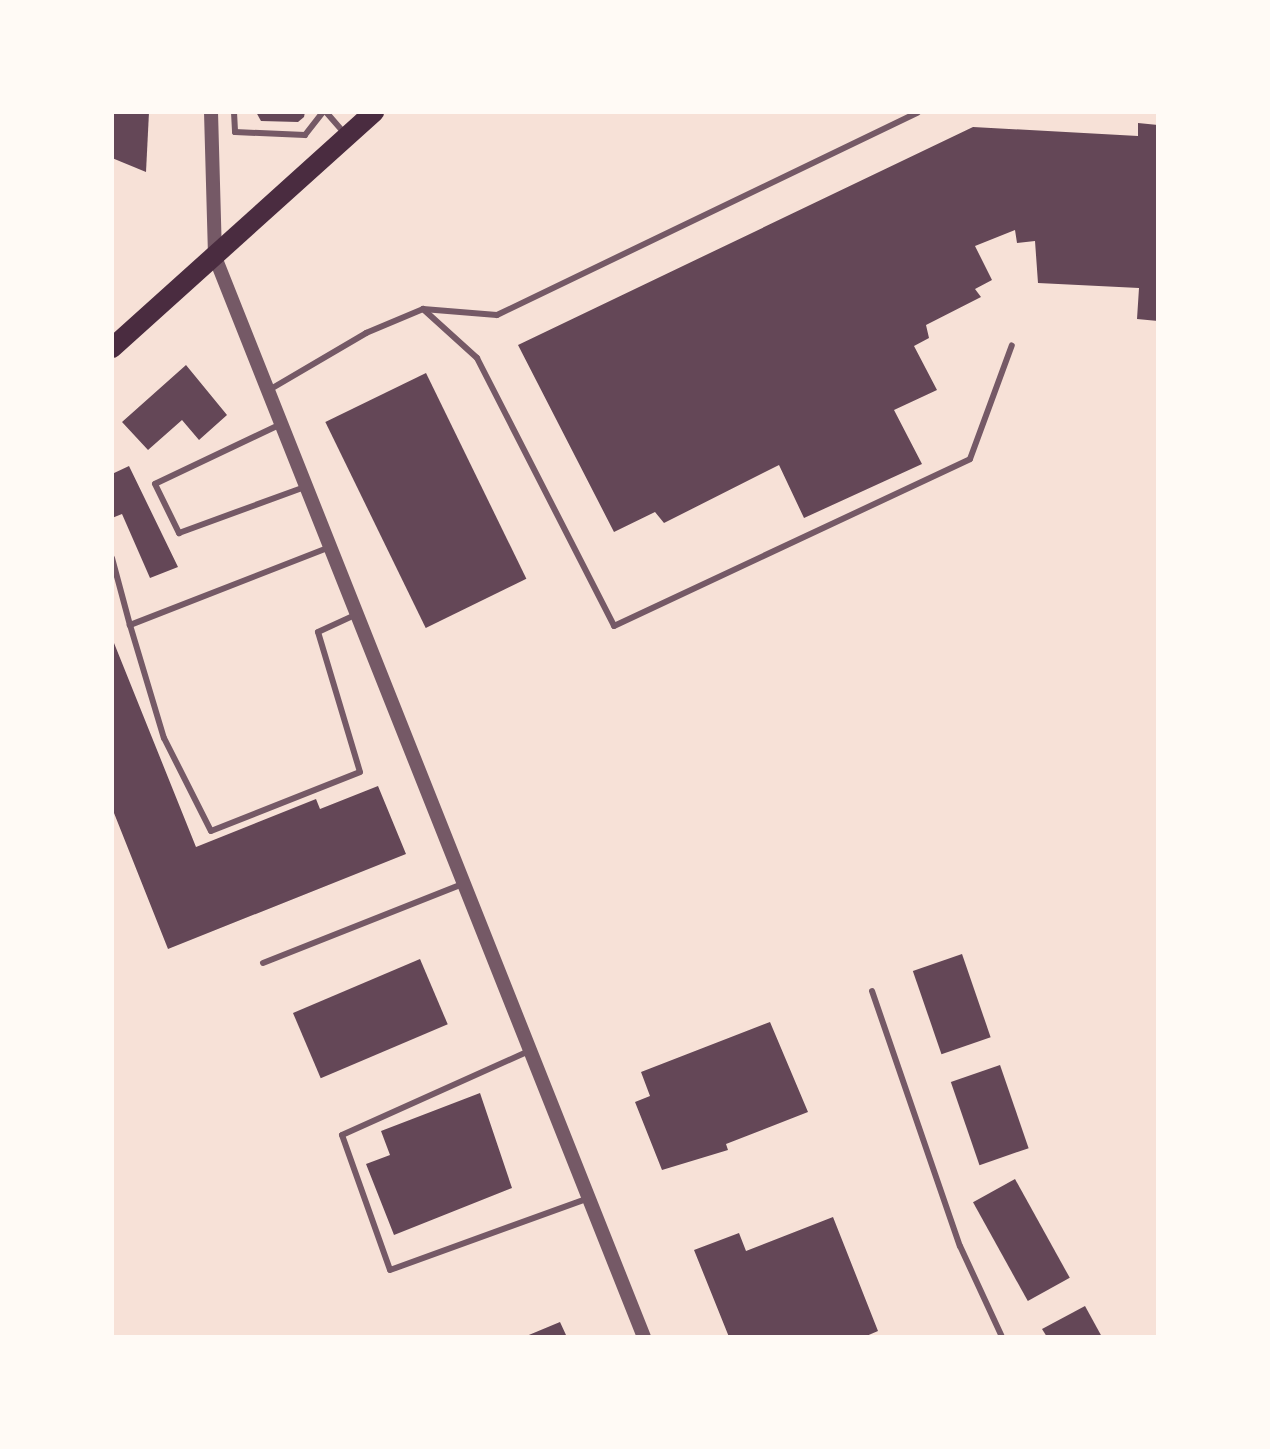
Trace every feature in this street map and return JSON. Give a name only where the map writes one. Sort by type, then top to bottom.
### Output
[{"type":"main road","points":[[112,348],[374,112]]},
{"type":"street","points":[[211,112],[215,257],[265,392],[358,614],[644,1337]]},
{"type":"lane","points":[[234,112],[235,132],[305,135],[324,112],[347,135]]},
{"type":"lane","points":[[265,392],[353,339],[423,309],[497,315],[918,112]]},
{"type":"lane","points":[[423,309],[477,358],[614,626],[970,459],[1012,345]]},
{"type":"lane","points":[[279,425],[155,484],[179,533],[305,487]]},
{"type":"lane","points":[[130,625],[330,547]]},
{"type":"lane","points":[[112,558],[164,738],[188,794],[211,831],[360,772],[318,632],[358,614]]},
{"type":"lane","points":[[263,963],[465,883]]},
{"type":"lane","points":[[872,991],[960,1246],[1002,1337]]},
{"type":"lane","points":[[531,1050],[342,1135],[390,1270],[589,1198]]},
{"type":"building","points":[[112,112],[149,112],[146,172],[112,158]]},
{"type":"building","points":[[256,112],[305,112],[298,122],[261,121]]},
{"type":"building","points":[[1138,123],[1158,125],[1158,321],[1137,319],[1139,288],[1038,283],[1035,241],[1017,243],[1015,230],[975,246],[992,280],[975,289],[981,297],[926,325],[929,338],[914,346],[937,390],[894,410],[922,464],[804,518],[779,465],[664,523],[655,512],[614,532],[518,345],[973,127],[1138,136]]},
{"type":"building","points":[[186,365],[227,415],[199,440],[182,420],[148,450],[122,422]]},
{"type":"building","points":[[426,373],[526,579],[426,628],[325,422]]},
{"type":"building","points":[[129,466],[178,567],[150,578],[122,514],[112,518],[112,474]]},
{"type":"building","points":[[112,638],[196,847],[316,799],[320,809],[378,786],[406,854],[168,949],[112,808]]},
{"type":"building","points":[[962,954],[991,1037],[941,1054],[913,971]]},
{"type":"building","points":[[420,959],[448,1024],[321,1078],[293,1013]]},
{"type":"building","points":[[770,1022],[808,1112],[726,1144],[728,1150],[662,1170],[635,1102],[650,1096],[641,1072]]},
{"type":"building","points":[[1000,1065],[1029,1148],[979,1165],[951,1082]]},
{"type":"building","points":[[480,1093],[512,1188],[394,1235],[366,1164],[390,1155],[381,1131]]},
{"type":"building","points":[[1015,1179],[1070,1278],[1028,1301],[973,1202]]},
{"type":"building","points":[[833,1217],[878,1331],[864,1337],[729,1337],[694,1250],[739,1233],[746,1251]]},
{"type":"building","points":[[1085,1306],[1102,1337],[1047,1337],[1042,1329]]},
{"type":"building","points":[[560,1322],[566,1335],[580,1337],[524,1337]]}]
